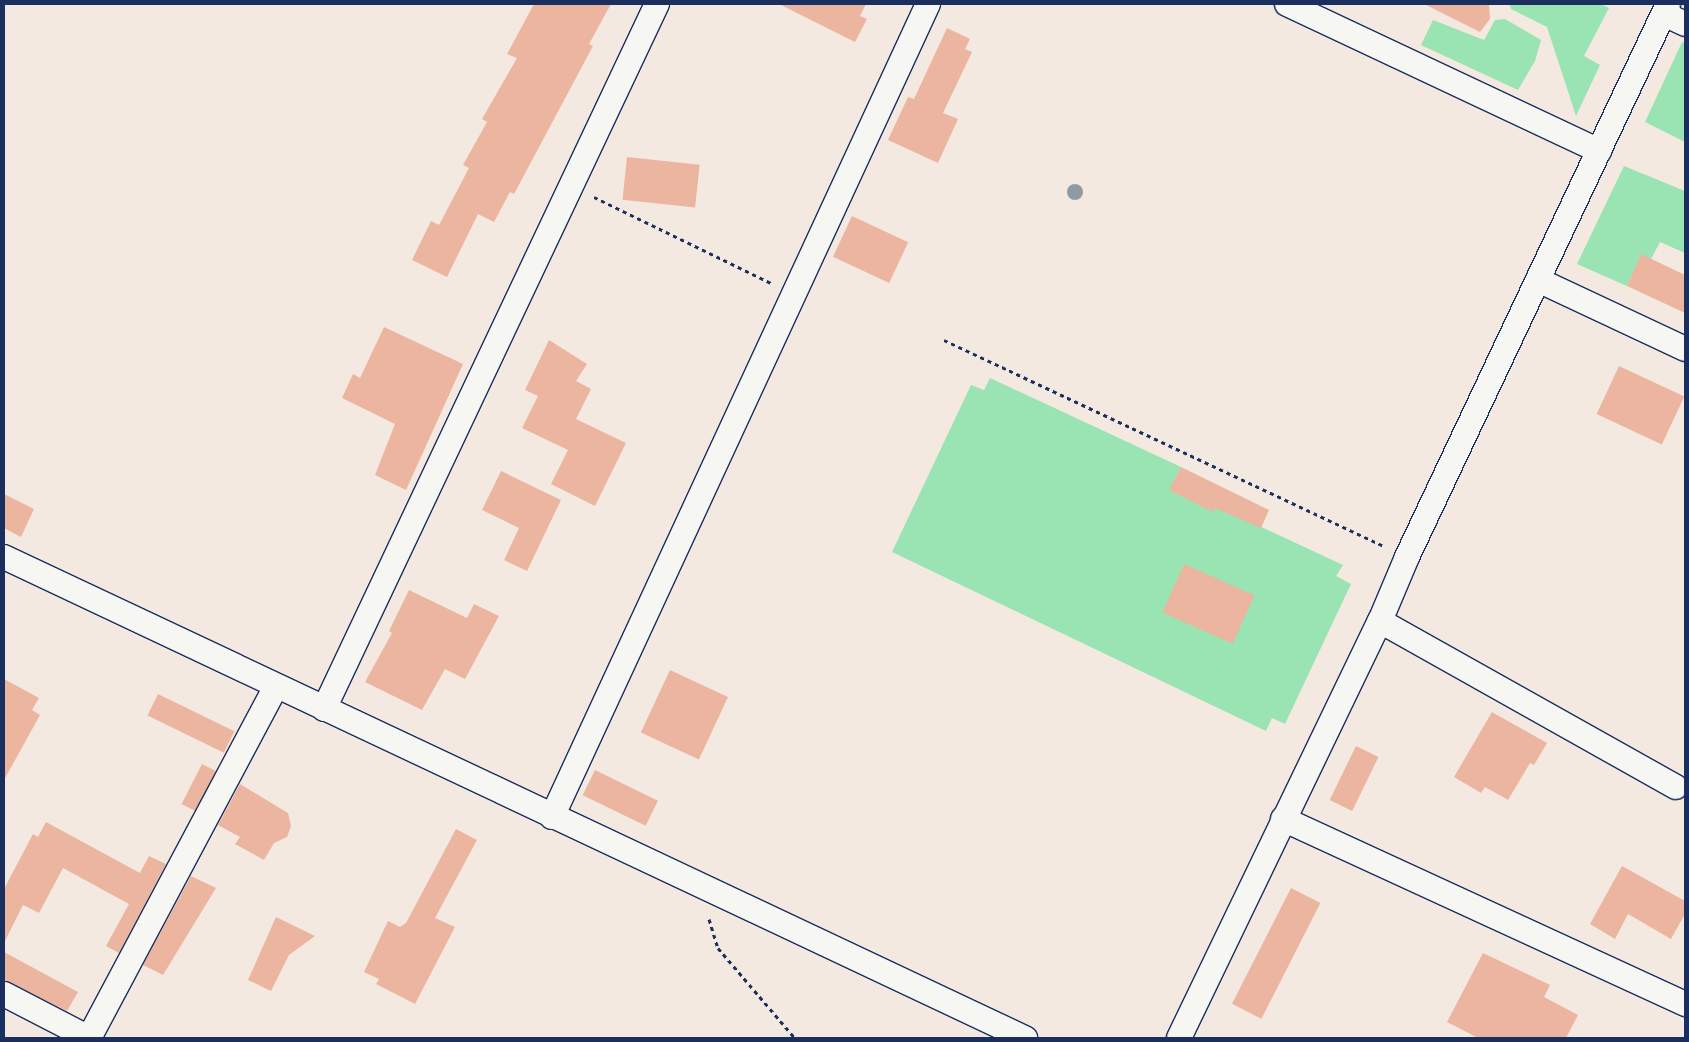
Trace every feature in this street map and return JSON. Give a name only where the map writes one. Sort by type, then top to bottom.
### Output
[{"type":"street","points":[[324,710],[657,4]]},
{"type":"street","points":[[552,816],[928,4]]},
{"type":"street","points":[[1287,4],[1599,151]]},
{"type":"street","points":[[1179,1038],[1380,621],[1407,557],[1666,9],[1685,24]]},
{"type":"street","points":[[1538,280],[1685,349]]},
{"type":"street","points":[[4,557],[324,710],[1025,1038]]},
{"type":"street","points":[[1380,621],[1676,787]]},
{"type":"street","points":[[4,994],[89,1038],[276,687]]},
{"type":"street","points":[[1283,819],[1685,1004]]},
{"type":"path","points":[[571,185],[794,294]]},
{"type":"path","points":[[944,340],[1407,557]]},
{"type":"path","points":[[698,885],[718,948],[795,1038]]},
{"type":"green space","points":[[1509,4],[1601,4],[1609,8],[1584,56],[1600,65],[1576,116],[1547,27],[1511,9]]},
{"type":"green space","points":[[1505,19],[1541,40],[1535,61],[1518,90],[1421,45],[1433,20],[1484,40],[1495,20]]},
{"type":"green space","points":[[1682,42],[1685,43],[1685,142],[1645,122]]},
{"type":"green space","points":[[1624,166],[1685,191],[1685,253],[1660,242],[1651,259],[1641,255],[1627,286],[1577,264]]},
{"type":"green space","points":[[990,378],[1181,467],[1170,490],[1213,511],[1216,506],[1343,565],[1336,576],[1351,584],[1285,724],[1272,718],[1266,731],[892,552],[971,385],[984,390]]},
{"type":"building","points":[[534,4],[611,4],[589,44],[593,46],[514,194],[510,192],[494,222],[478,214],[447,277],[412,260],[431,221],[439,225],[469,168],[463,165],[487,122],[482,119],[517,58],[507,54]]},
{"type":"building","points":[[779,4],[866,4],[860,16],[867,19],[855,42]]},
{"type":"building","points":[[1424,4],[1489,4],[1490,19],[1480,32]]},
{"type":"building","points":[[947,28],[970,39],[965,49],[972,52],[943,113],[958,119],[938,163],[888,140],[908,97],[914,99]]},
{"type":"building","points":[[627,157],[700,165],[695,207],[623,200]]},
{"type":"building","points":[[852,216],[908,242],[889,283],[833,257]]},
{"type":"building","points":[[1641,254],[1685,275],[1685,313],[1627,286]]},
{"type":"building","points":[[384,327],[463,364],[406,490],[375,475],[395,424],[342,398],[353,374],[360,378]]},
{"type":"building","points":[[549,340],[587,364],[576,381],[591,389],[576,419],[626,443],[595,506],[551,484],[568,450],[522,428],[538,396],[525,390]]},
{"type":"building","points":[[1619,366],[1684,396],[1662,444],[1597,414]]},
{"type":"building","points":[[1181,467],[1269,510],[1261,528],[1215,508],[1213,512],[1169,490]]},
{"type":"building","points":[[501,471],[561,500],[527,571],[504,560],[519,528],[482,510]]},
{"type":"building","points":[[4,494],[34,509],[21,537],[4,528]]},
{"type":"building","points":[[1184,564],[1254,595],[1233,644],[1162,612]]},
{"type":"building","points":[[409,590],[467,618],[474,604],[499,616],[465,679],[445,669],[422,710],[365,682],[392,633],[389,631]]},
{"type":"building","points":[[670,670],[728,697],[699,760],[641,733]]},
{"type":"building","points":[[4,679],[39,698],[32,710],[40,715],[4,780]]},
{"type":"building","points":[[158,694],[234,731],[224,753],[147,716]]},
{"type":"building","points":[[1492,712],[1547,743],[1534,765],[1530,763],[1508,800],[1485,787],[1481,793],[1454,777]]},
{"type":"building","points":[[1356,746],[1378,757],[1352,811],[1330,800]]},
{"type":"building","points":[[202,764],[216,771],[196,811],[182,804]]},
{"type":"building","points":[[595,770],[658,801],[646,826],[583,795]]},
{"type":"building","points":[[240,784],[288,813],[291,826],[287,837],[274,843],[264,860],[235,844],[240,837],[218,825]]},
{"type":"building","points":[[46,822],[140,873],[149,856],[166,864],[119,953],[106,946],[129,904],[63,868],[39,913],[23,905],[4,943],[4,889],[33,834],[38,837]]},
{"type":"building","points":[[456,829],[477,840],[435,918],[455,927],[415,1004],[376,984],[379,979],[364,972],[388,921],[400,927],[406,923]]},
{"type":"building","points":[[1622,866],[1685,901],[1685,914],[1671,939],[1628,914],[1615,939],[1590,924]]},
{"type":"building","points":[[191,876],[216,888],[163,975],[143,965]]},
{"type":"building","points":[[1291,888],[1320,903],[1261,1019],[1232,1004]]},
{"type":"building","points":[[276,917],[315,936],[289,955],[271,991],[248,980]]},
{"type":"building","points":[[4,952],[78,992],[67,1011],[4,980]]},
{"type":"building","points":[[1483,953],[1550,985],[1544,997],[1578,1015],[1566,1038],[1478,1038],[1447,1022]]}]
